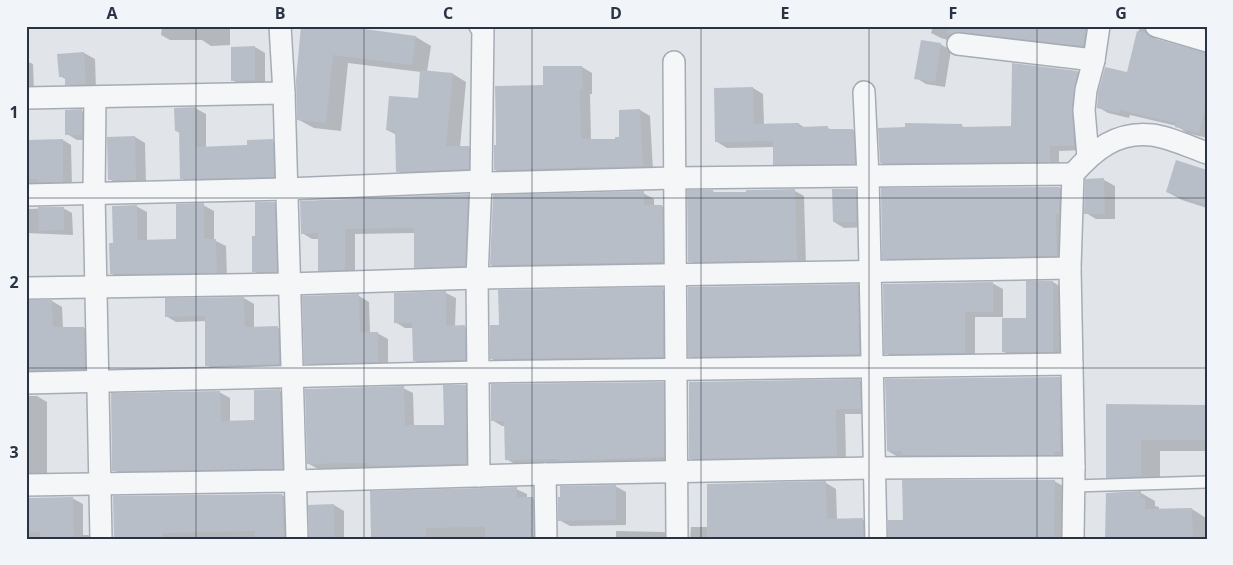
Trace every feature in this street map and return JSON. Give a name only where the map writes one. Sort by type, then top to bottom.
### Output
[{"type":"street","points":[[280,26],[284,93],[297,539]]},
{"type":"street","points":[[479,476],[478,278],[483,27],[480,26]]},
{"type":"street","points":[[1088,157],[1084,110],[1086,90],[1094,60],[1099,26]]},
{"type":"street","points":[[1156,26],[1207,41]]},
{"type":"street","points":[[958,44],[1094,60]]},
{"type":"street","points":[[674,62],[677,539]]},
{"type":"street","points":[[864,92],[868,176],[876,539]]},
{"type":"street","points":[[26,98],[284,93]]},
{"type":"street","points":[[95,97],[94,194],[102,539]]},
{"type":"street","points":[[1073,539],[1074,476],[1070,268],[1073,174],[1088,157],[1115,140],[1133,135],[1153,135],[1207,153]]},
{"type":"street","points":[[26,195],[287,189],[481,181],[487,183],[674,178],[1073,174]]},
{"type":"street","points":[[26,288],[289,284],[675,274],[1070,268]]},
{"type":"street","points":[[26,383],[675,368],[1072,364]]},
{"type":"street","points":[[26,485],[874,468],[1074,476]]},
{"type":"street","points":[[545,474],[546,539]]},
{"type":"lane","points":[[1074,476],[1207,482]]},
{"type":"building","points":[[301,26],[342,26],[416,36],[412,65],[333,55],[326,123],[297,120],[296,80]]},
{"type":"building","points":[[948,26],[1086,26],[1083,46],[959,32],[951,34],[947,33]]},
{"type":"building","points":[[1137,31],[1146,33],[1152,38],[1207,53],[1207,100],[1199,133],[1175,127],[1176,123],[1120,110],[1119,113],[1097,108],[1098,92],[1105,67],[1127,72]]},
{"type":"building","points":[[921,40],[941,43],[935,82],[914,79]]},
{"type":"building","points":[[255,46],[255,80],[231,81],[231,47]]},
{"type":"building","points":[[84,52],[86,84],[65,85],[65,77],[59,77],[57,54]]},
{"type":"building","points":[[1012,63],[1078,71],[1072,109],[1074,146],[1050,146],[1050,162],[880,163],[878,128],[905,127],[905,123],[962,124],[962,127],[1011,126]]},
{"type":"building","points":[[543,66],[582,66],[583,89],[580,89],[581,139],[615,139],[615,137],[619,137],[619,110],[640,109],[643,166],[494,170],[494,145],[496,145],[495,86],[543,85]]},
{"type":"building","points":[[420,70],[453,73],[446,146],[469,146],[469,169],[396,172],[395,131],[386,130],[389,96],[418,98]]},
{"type":"building","points":[[753,87],[754,124],[799,123],[799,127],[828,126],[828,129],[853,129],[855,164],[773,165],[773,141],[715,142],[714,88]]},
{"type":"building","points":[[196,107],[196,147],[247,145],[247,140],[273,139],[274,177],[180,179],[179,131],[175,131],[174,108]]},
{"type":"building","points":[[82,109],[82,135],[65,135],[65,110]]},
{"type":"building","points":[[135,136],[136,180],[108,180],[107,137]]},
{"type":"building","points":[[63,139],[63,182],[37,182],[37,179],[26,179],[26,140]]},
{"type":"building","points":[[1176,160],[1207,170],[1207,205],[1166,192]]},
{"type":"building","points":[[1104,178],[1105,214],[1084,214],[1085,179]]},
{"type":"building","points":[[1060,187],[1059,214],[1056,214],[1057,256],[882,259],[881,188]]},
{"type":"building","points":[[795,189],[797,260],[688,262],[687,190],[746,192],[746,190]]},
{"type":"building","points":[[832,189],[856,189],[856,222],[833,222]]},
{"type":"building","points":[[644,191],[644,205],[662,205],[663,262],[490,265],[493,195]]},
{"type":"building","points":[[468,194],[465,266],[414,268],[414,228],[345,229],[345,270],[318,271],[318,233],[301,234],[300,201]]},
{"type":"building","points":[[255,202],[275,202],[277,272],[252,272],[252,236],[255,236]]},
{"type":"building","points":[[204,203],[204,239],[216,239],[217,273],[110,274],[109,243],[113,243],[112,206],[137,205],[137,240],[176,239],[176,204]]},
{"type":"building","points":[[38,207],[64,207],[64,230],[39,231]]},
{"type":"building","points":[[1026,281],[1053,281],[1053,352],[1002,352],[1002,318],[1026,318]]},
{"type":"building","points":[[993,282],[993,312],[965,312],[965,353],[884,354],[883,284]]},
{"type":"building","points":[[858,284],[859,354],[688,357],[688,287]]},
{"type":"building","points":[[663,287],[663,357],[490,359],[490,325],[499,325],[498,290]]},
{"type":"building","points":[[446,291],[446,326],[465,325],[465,360],[413,361],[412,323],[394,323],[394,293]]},
{"type":"building","points":[[359,294],[360,332],[378,332],[378,362],[304,364],[302,296]]},
{"type":"building","points":[[244,297],[245,327],[278,326],[279,364],[205,366],[205,316],[165,317],[165,298]]},
{"type":"building","points":[[26,300],[52,300],[53,327],[84,327],[85,369],[26,370]]},
{"type":"building","points":[[1060,377],[1060,451],[1054,452],[1054,455],[902,455],[902,451],[887,451],[885,379]]},
{"type":"building","points":[[860,379],[861,409],[836,409],[837,456],[689,459],[689,382]]},
{"type":"building","points":[[664,382],[664,457],[559,461],[559,459],[505,460],[504,421],[491,421],[491,384]]},
{"type":"building","points":[[443,385],[466,385],[466,464],[369,466],[369,463],[307,464],[305,389],[404,386],[405,425],[444,425]]},
{"type":"building","points":[[280,389],[282,469],[112,471],[111,393],[220,391],[221,421],[254,420],[254,390]]},
{"type":"building","points":[[1106,404],[1207,405],[1207,440],[1141,440],[1141,476],[1106,478]]},
{"type":"building","points":[[902,480],[1055,480],[1054,539],[888,539],[888,520],[903,520]]},
{"type":"building","points":[[826,481],[827,519],[863,518],[863,539],[707,539],[707,484]]},
{"type":"building","points":[[616,485],[616,520],[558,521],[560,486]]},
{"type":"building","points":[[517,487],[517,497],[533,497],[534,539],[485,539],[485,527],[426,528],[426,539],[371,539],[370,491]]},
{"type":"building","points":[[1141,491],[1141,498],[1145,498],[1145,509],[1192,508],[1193,539],[1105,539],[1106,493]]},
{"type":"building","points":[[282,494],[284,539],[255,539],[255,531],[163,533],[163,539],[114,539],[113,496]]},
{"type":"building","points":[[73,497],[74,539],[41,539],[40,532],[26,532],[26,498]]},
{"type":"building","points":[[334,504],[334,539],[309,539],[308,505]]}]
